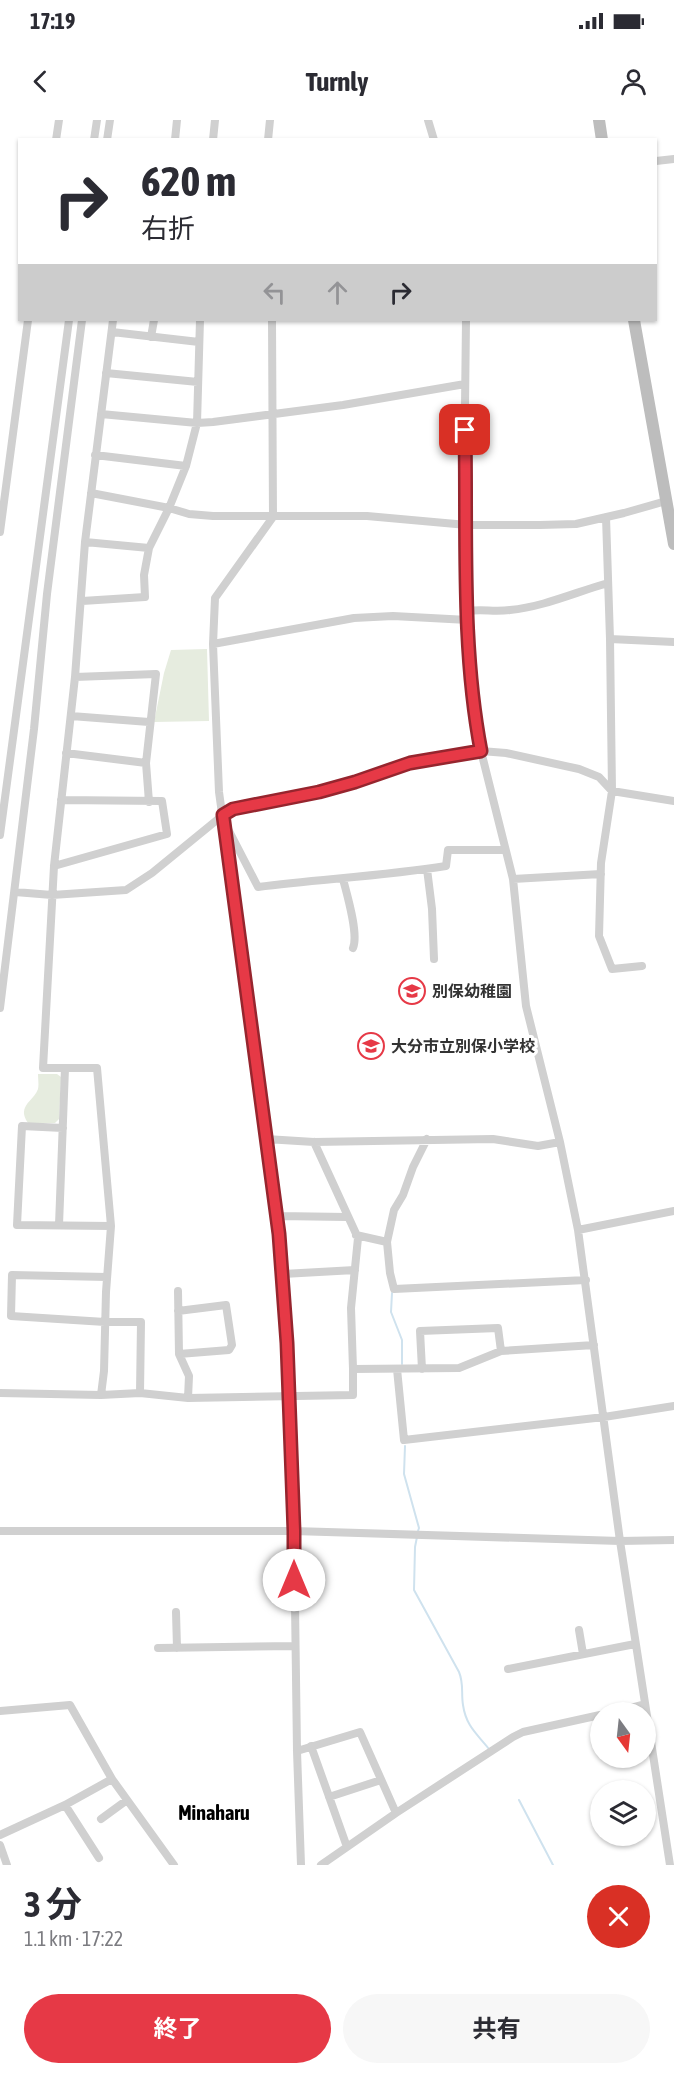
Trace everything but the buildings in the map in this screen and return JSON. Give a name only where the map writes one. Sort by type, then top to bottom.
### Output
[{"type":"main road","points":[[598,120],[602,138]]},
{"type":"main road","points":[[634,321],[670,499],[674,544]]},
{"type":"street","points":[[56,138],[59,120]]},
{"type":"street","points":[[94,138],[97,120]]},
{"type":"street","points":[[106,138],[110,120]]},
{"type":"street","points":[[175,138],[177,120]]},
{"type":"street","points":[[213,138],[215,120]]},
{"type":"street","points":[[268,138],[270,120]]},
{"type":"street","points":[[428,120],[433,138]]},
{"type":"street","points":[[657,161],[674,159]]},
{"type":"street","points":[[0,532],[28,321]]},
{"type":"street","points":[[0,835],[69,321]]},
{"type":"street","points":[[0,1008],[15,892],[46,594],[82,321]]},
{"type":"street","points":[[101,1395],[111,1226],[97,1068],[43,1068],[54,866],[75,677],[85,542],[113,321]]},
{"type":"street","points":[[151,337],[153,321]]},
{"type":"street","points":[[82,601],[145,597],[144,575],[149,548],[186,466],[198,423],[200,321]]},
{"type":"street","points":[[272,321],[273,517],[215,598],[213,644],[219,779],[278,1216],[283,1274],[294,1531],[301,1865]]},
{"type":"street","points":[[466,321],[468,616],[473,711],[513,879],[526,1006],[560,1142],[578,1230],[620,1541],[645,1702]]},
{"type":"street","points":[[112,332],[199,342]]},
{"type":"street","points":[[106,373],[198,381]]},
{"type":"street","points":[[101,414],[198,423],[272,415],[465,384]]},
{"type":"street","points":[[95,454],[186,466]]},
{"type":"street","points":[[91,493],[189,514],[273,517],[368,516],[467,525],[576,524],[670,499]]},
{"type":"street","points":[[606,517],[612,791],[601,874],[599,936],[612,969],[642,966]]},
{"type":"street","points":[[85,542],[149,548]]},
{"type":"street","points":[[213,644],[354,618],[468,616],[477,609],[509,611],[608,583]]},
{"type":"street","points":[[610,639],[674,642]]},
{"type":"street","points":[[75,677],[156,674],[146,763],[149,802]]},
{"type":"street","points":[[71,716],[149,722]]},
{"type":"street","points":[[15,892],[52,895],[126,890],[152,873],[233,809],[302,796],[355,782],[410,763],[481,751],[506,753],[579,769],[599,777],[612,791],[674,801]]},
{"type":"street","points":[[66,753],[146,763]]},
{"type":"street","points":[[54,866],[167,834],[162,801],[61,800]]},
{"type":"street","points":[[225,825],[258,887],[446,866],[448,850],[505,850]]},
{"type":"street","points":[[427,869],[432,909],[434,959]]},
{"type":"street","points":[[513,879],[601,874]]},
{"type":"street","points":[[343,879],[355,934],[353,948]]},
{"type":"street","points":[[59,1225],[65,1068]]},
{"type":"street","points":[[63,1128],[22,1126],[17,1225],[111,1226]]},
{"type":"street","points":[[266,1139],[314,1142],[493,1139],[538,1146],[560,1142]]},
{"type":"street","points":[[427,1139],[413,1167],[403,1195],[394,1210],[387,1242],[394,1289],[585,1280]]},
{"type":"street","points":[[0,1393],[101,1395],[140,1393],[188,1398],[352,1395],[351,1308],[358,1238],[314,1142]]},
{"type":"street","points":[[578,1230],[674,1211]]},
{"type":"street","points":[[278,1216],[347,1217]]},
{"type":"street","points":[[356,1235],[387,1242]]},
{"type":"street","points":[[283,1274],[355,1270]]},
{"type":"street","points":[[107,1277],[12,1275],[10,1316],[141,1322],[140,1393]]},
{"type":"street","points":[[178,1291],[179,1354],[189,1376],[188,1398]]},
{"type":"street","points":[[178,1311],[226,1305],[232,1345],[229,1350],[179,1354]]},
{"type":"street","points":[[422,1369],[420,1331],[498,1328],[501,1352]]},
{"type":"street","points":[[353,1369],[459,1368],[501,1352],[594,1345]]},
{"type":"street","points":[[397,1369],[404,1440],[604,1417],[674,1406]]},
{"type":"street","points":[[0,1531],[294,1531],[620,1541],[674,1540]]},
{"type":"street","points":[[176,1612],[177,1648]]},
{"type":"street","points":[[579,1630],[584,1654]]},
{"type":"street","points":[[508,1669],[635,1644]]},
{"type":"street","points":[[158,1648],[295,1646]]},
{"type":"street","points":[[0,1711],[69,1705],[112,1779],[174,1865]]},
{"type":"street","points":[[321,1865],[396,1813],[523,1732],[590,1717]]},
{"type":"street","points":[[297,1750],[360,1732],[396,1813]]},
{"type":"street","points":[[312,1746],[347,1847]]},
{"type":"street","points":[[655,1768],[670,1865]]},
{"type":"street","points":[[0,1835],[65,1805],[112,1779]]},
{"type":"street","points":[[329,1797],[381,1780]]},
{"type":"street","points":[[101,1819],[127,1800]]},
{"type":"street","points":[[65,1805],[99,1858]]},
{"type":"street","points":[[0,1845],[7,1865]]},
{"type":"shaded area","points":[[207,649],[209,721],[154,722],[171,650]]},
{"type":"shaded area","points":[[38,1074],[57,1074],[61,1077],[59,1119],[55,1123],[28,1123],[25,1117],[25,1108],[38,1089]]},
{"type":"waterway","points":[[392,1293],[391,1312],[402,1340],[402,1364]]},
{"type":"waterway","points":[[405,1446],[404,1474],[418,1531]]},
{"type":"waterway","points":[[417,1537],[414,1590],[459,1672],[467,1719],[489,1749]]},
{"type":"waterway","points":[[519,1800],[553,1865]]},
{"type":"place","name":"別保幼稚園","points":[[412,991]]},
{"type":"place","name":"大分市立別保小学校","points":[[371,1046]]},
{"type":"district","name":"Minaharu","points":[[214,1813]]},
{"type":"route","points":[[294,1580],[287,1343],[278,1216],[223,815],[233,809],[319,792],[355,782],[410,763],[481,751],[473,711],[468,620],[465,430]]}]
